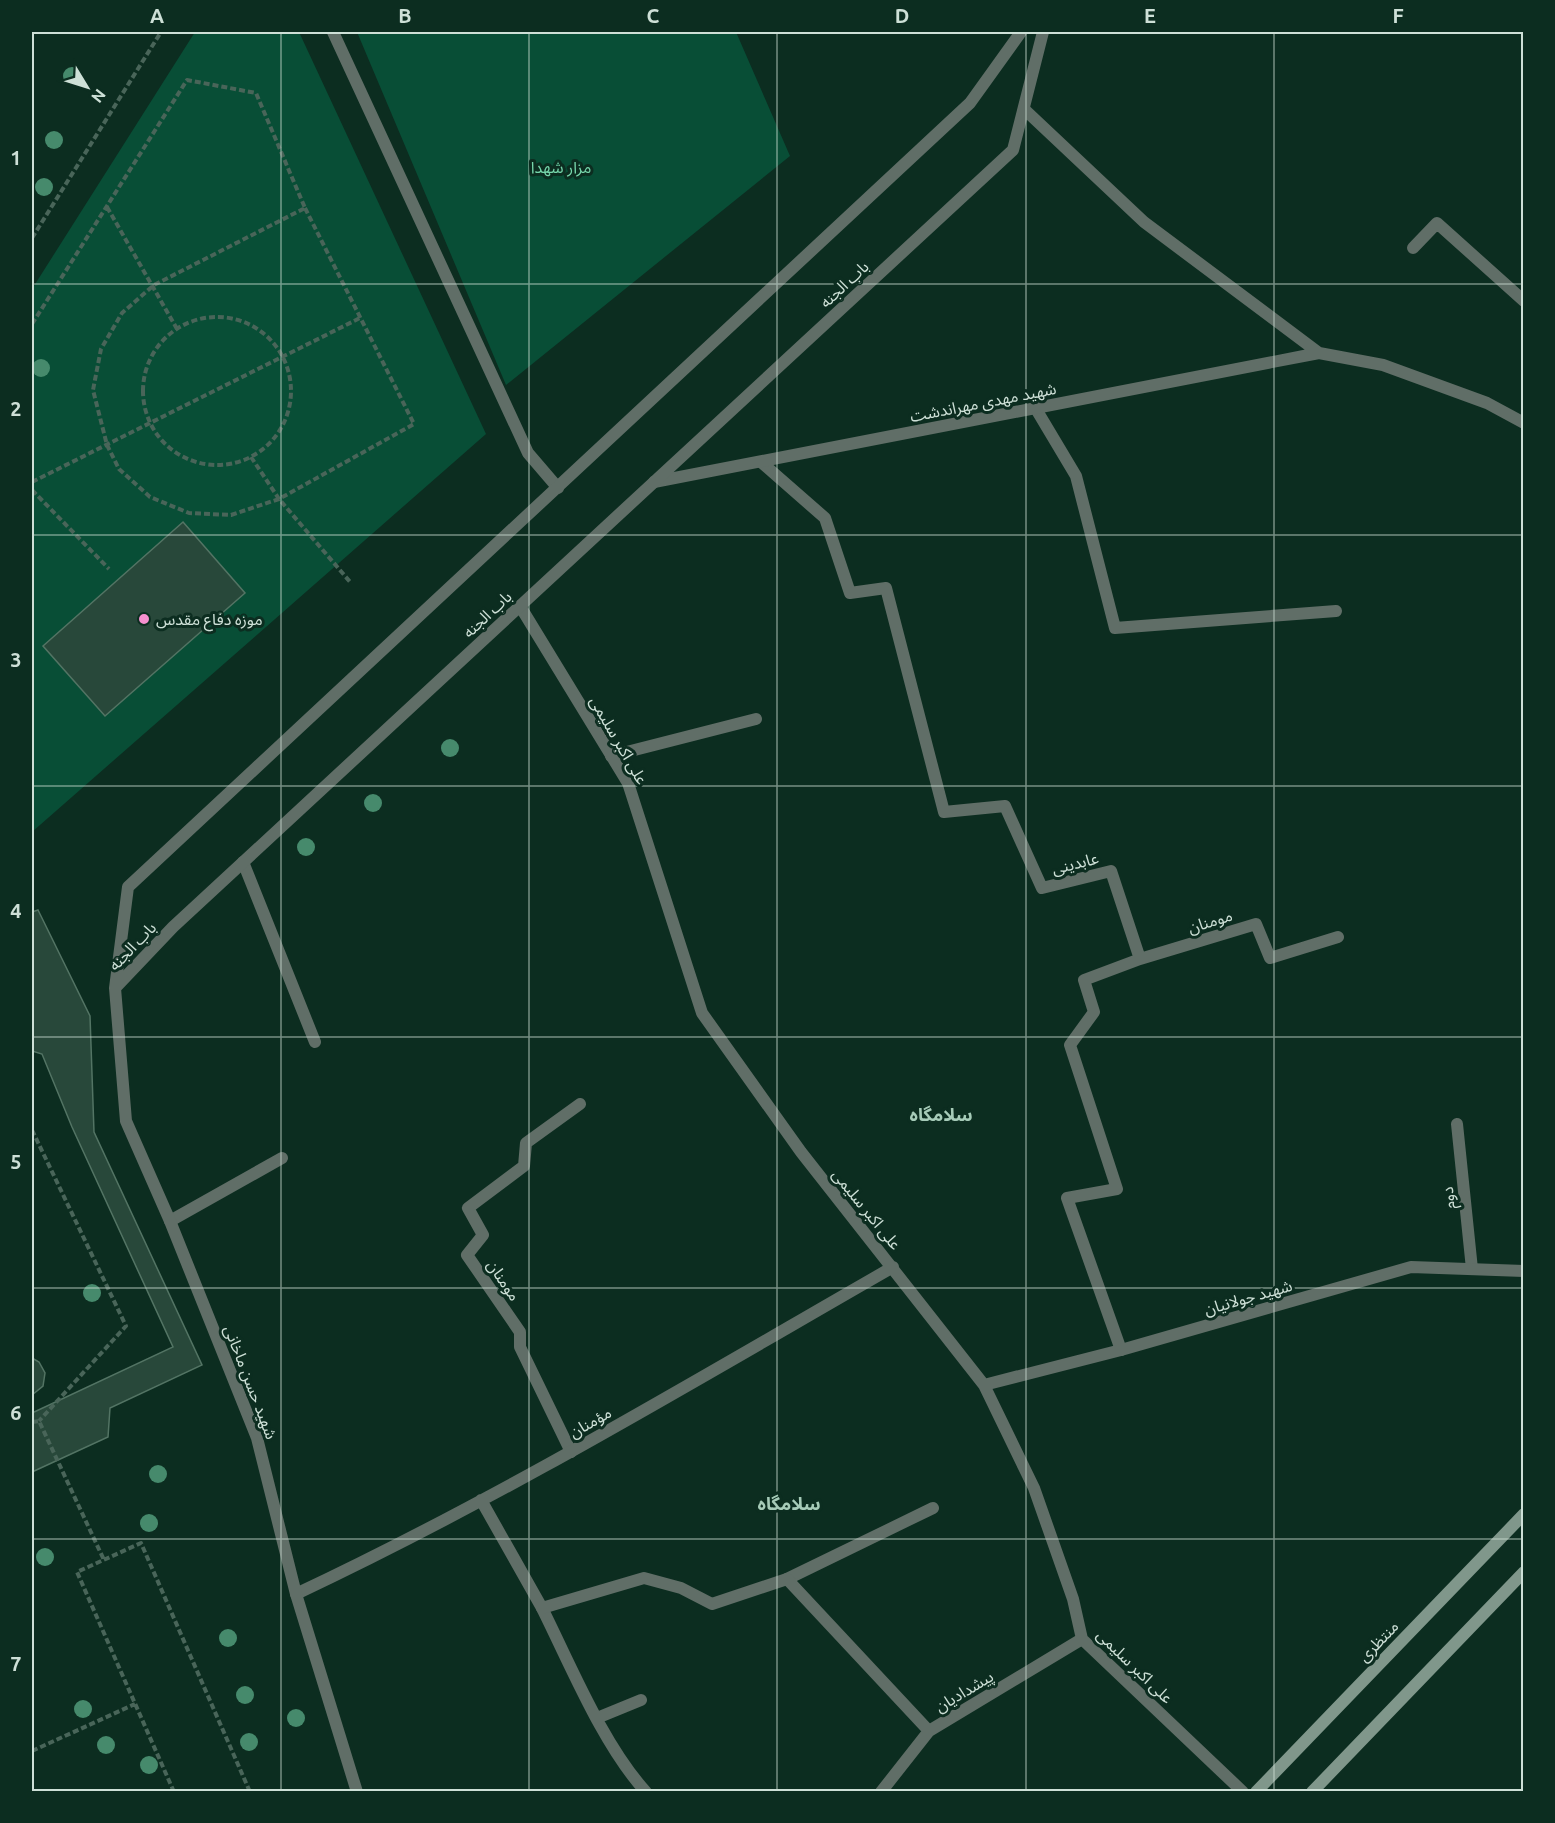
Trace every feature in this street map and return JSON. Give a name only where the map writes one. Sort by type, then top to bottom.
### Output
[{"type":"main road","name":"منتظری","points":[[1256,1791],[1524,1514]]},
{"type":"main road","points":[[1312,1791],[1524,1572]]},
{"type":"street","points":[[333,32],[528,453],[558,488]]},
{"type":"street","name":"باب الجنه","points":[[115,988],[128,887],[970,103],[1022,32]]},
{"type":"street","name":"باب الجنه","points":[[115,988],[173,927],[1013,150],[1043,32]]},
{"type":"street","name":"شهید مهدی مهراندشت","points":[[1024,109],[1144,222],[1319,354]]},
{"type":"street","points":[[1413,248],[1437,223],[1524,301]]},
{"type":"street","name":"شهید مهدی مهراندشت","points":[[654,482],[1319,354],[1383,365],[1487,403],[1524,423]]},
{"type":"street","points":[[1036,409],[1076,476],[1115,628],[1336,610]]},
{"type":"street","name":"عابدینی","points":[[761,462],[825,518],[850,593],[886,588],[944,812],[1005,806],[1042,888],[1111,871],[1140,959]]},
{"type":"street","name":"علی اکبر سلیمی","points":[[520,606],[627,783],[702,1013],[801,1152],[984,1385],[1034,1488],[1073,1599],[1082,1639],[1243,1791]]},
{"type":"street","points":[[611,756],[756,719]]},
{"type":"street","points":[[243,862],[315,1042]]},
{"type":"street","name":"مومنان","points":[[1140,959],[1256,924],[1270,958],[1338,937]]},
{"type":"street","points":[[1121,1350],[1067,1198],[1117,1189],[1070,1045],[1094,1012],[1084,980],[1140,959]]},
{"type":"street","name":"شهید حسن ماخانی","points":[[115,988],[126,1121],[170,1221],[257,1438],[296,1593],[357,1791]]},
{"type":"street","name":"مومنان","points":[[571,1452],[520,1347],[520,1332],[467,1255],[483,1235],[468,1208],[524,1166],[526,1143],[579,1104]]},
{"type":"street","name":"دوم","points":[[1457,1124],[1472,1269]]},
{"type":"street","points":[[170,1221],[282,1158]]},
{"type":"street","name":"مؤمنان","points":[[296,1593],[525,1479],[893,1267]]},
{"type":"street","name":"شهید جولانیان","points":[[984,1385],[1121,1350],[1411,1267],[1524,1271]]},
{"type":"street","points":[[481,1500],[542,1608],[597,1718],[629,1773],[646,1791]]},
{"type":"street","points":[[542,1608],[644,1578],[681,1588],[712,1604],[787,1579],[933,1508]]},
{"type":"street","points":[[787,1579],[929,1731]]},
{"type":"street","name":"پیشدادیان","points":[[881,1791],[929,1731],[1082,1639]]},
{"type":"street","points":[[597,1718],[641,1700]]},
{"type":"path","points":[[32,238],[160,32]]},
{"type":"path","points":[[32,324],[187,80],[256,93],[305,207],[414,424],[279,499],[231,515],[189,513],[150,497],[119,469],[107,445],[93,390],[101,349],[122,313],[154,285],[305,207]]},
{"type":"path","points":[[107,207],[154,285],[177,329]]},
{"type":"path","points":[[216,317],[236,319],[255,327],[283,356],[289,374],[291,393],[288,413],[274,439],[251,457],[229,465],[205,465],[183,457],[164,443],[150,424],[144,403],[144,382],[150,361],[161,343],[177,329],[196,320],[216,317]]},
{"type":"path","points":[[32,482],[360,318]]},
{"type":"path","points":[[251,457],[279,499],[351,584]]},
{"type":"path","points":[[32,490],[109,569]]},
{"type":"path","points":[[32,1130],[126,1326],[39,1421],[32,1422]]},
{"type":"path","points":[[39,1421],[104,1560]]},
{"type":"path","points":[[174,1791],[77,1572],[141,1543],[250,1791]]},
{"type":"path","points":[[32,1751],[135,1704]]},
{"type":"green space","points":[[195,32],[299,32],[486,434],[32,832],[32,289]]},
{"type":"green space","name":"مزار شهدا","points":[[357,32],[736,32],[790,156],[506,385]]},
{"type":"building","name":"موزه دفاع مقدس","points":[[183,522],[245,593],[105,716],[43,646]]},
{"type":"building","points":[[38,910],[90,1016],[94,1132],[202,1365],[110,1408],[108,1437],[32,1472],[32,1413],[173,1347],[72,1127],[42,1054],[32,1051],[32,912]]},
{"type":"building","points":[[32,1358],[39,1362],[45,1373],[43,1386],[32,1395]]},
{"type":"place","name":"موزه دفاع مقدس","points":[[144,619]]},
{"type":"district","name":"سلامگاه","points":[[941,1115]]},
{"type":"district","name":"سلامگاه","points":[[789,1504]]}]
